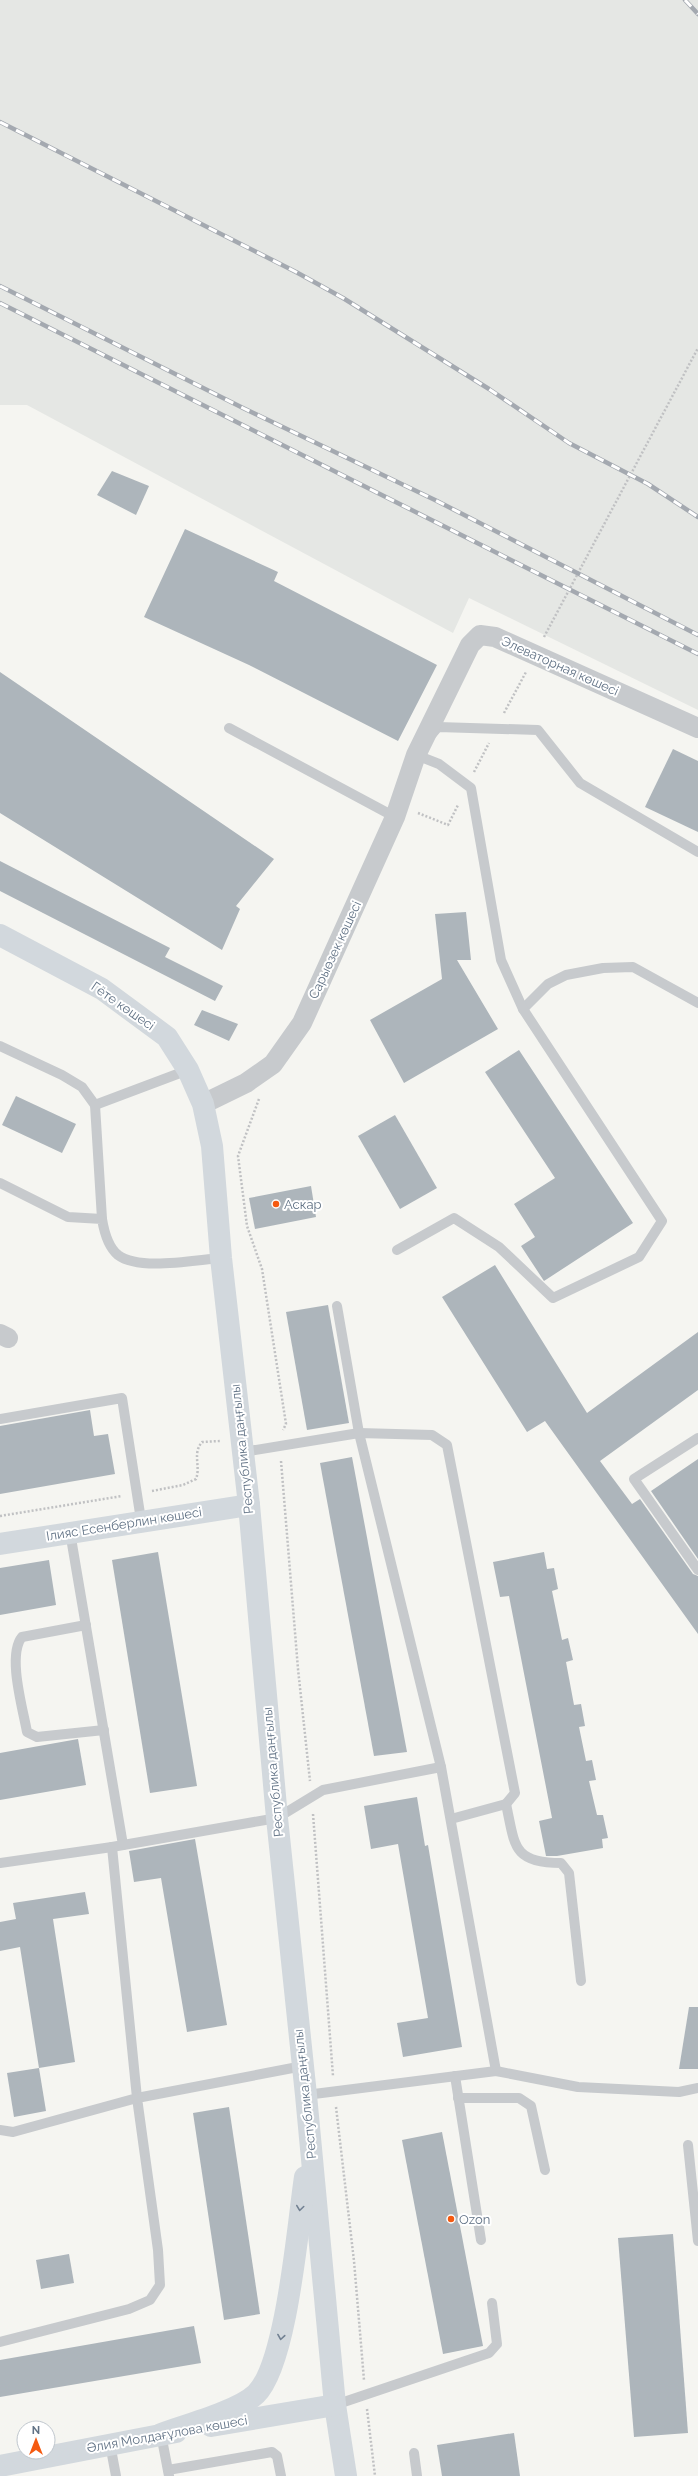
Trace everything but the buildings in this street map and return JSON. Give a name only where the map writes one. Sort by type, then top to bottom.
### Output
[{"type":"main road","name":"Гёте көшесі","points":[[0,935],[102,989],[167,1037],[188,1070]]},
{"type":"main road","name":"Республика даңғылы","points":[[188,1070],[203,1104],[212,1146],[221,1258],[249,1505],[277,1818],[306,2095],[335,2406],[346,2476]]},
{"type":"main road","name":"Ілияс Есенберлин көшесі","points":[[0,1544],[141,1520],[249,1505]]},
{"type":"main road","points":[[161,2434],[238,2404],[256,2394],[270,2370],[280,2343],[310,2142]]},
{"type":"main road","name":"Әлия Молдағұлова көшесі","points":[[8,2468],[110,2444],[161,2434],[335,2406]]},
{"type":"street","name":"Элеваторная көшесі","points":[[416,755],[470,645],[480,635],[495,637],[698,728]]},
{"type":"street","name":"Сарыөзек көшесі","points":[[203,1104],[246,1083],[274,1064],[298,1029],[396,818],[416,755]]},
{"type":"lane","points":[[397,1250],[454,1218],[499,1247],[553,1298],[639,1257],[662,1221],[523,1009],[501,960],[471,788],[439,764],[416,755],[438,727],[538,730],[580,783],[698,852]]},
{"type":"lane","points":[[230,728],[396,818]]},
{"type":"lane","points":[[523,1009],[548,984],[566,975],[603,968],[633,967],[698,1003]]},
{"type":"lane","points":[[0,1046],[72,1081],[82,1088],[95,1105],[102,1219],[105,1235],[117,1254],[136,1264],[221,1258]]},
{"type":"lane","points":[[95,1105],[188,1070]]},
{"type":"lane","points":[[0,1183],[68,1217],[102,1219]]},
{"type":"lane","points":[[337,1306],[359,1433],[441,1767],[496,2071]]},
{"type":"lane","points":[[0,1419],[122,1398],[141,1520]]},
{"type":"lane","points":[[243,1452],[359,1433],[432,1435],[447,1445],[515,1793],[506,1804],[451,1819]]},
{"type":"lane","points":[[698,1438],[634,1479],[698,1570]]},
{"type":"lane","points":[[70,1532],[123,1845]]},
{"type":"lane","points":[[86,1625],[22,1637],[18,1642],[15,1657],[27,1732],[37,1737],[104,1730]]},
{"type":"lane","points":[[0,1863],[112,1847],[277,1818],[323,1790],[441,1767]]},
{"type":"lane","points":[[506,1804],[515,1847],[524,1856],[543,1863],[562,1863],[569,1873],[581,1981]]},
{"type":"lane","points":[[0,2342],[130,2309],[150,2300],[160,2285],[158,2250],[137,2098],[112,1847]]},
{"type":"lane","points":[[0,2130],[13,2132],[137,2098],[303,2066]]},
{"type":"lane","points":[[306,2095],[496,2071],[578,2088],[679,2092],[698,2088]]},
{"type":"lane","points":[[454,2076],[481,2240]]},
{"type":"lane","points":[[458,2098],[519,2098],[531,2106],[545,2170]]},
{"type":"lane","points":[[688,2145],[698,2241]]},
{"type":"lane","points":[[335,2406],[489,2353],[497,2344],[492,2303]]},
{"type":"lane","points":[[161,2434],[168,2473],[272,2452],[277,2456],[281,2476]]},
{"type":"lane","points":[[110,2444],[116,2476]]},
{"type":"lane","points":[[414,2453],[417,2476]]},
{"type":"path","points":[[540,645],[698,348]]},
{"type":"path","points":[[504,715],[529,666]]},
{"type":"path","points":[[471,778],[493,736]]},
{"type":"path","points":[[416,812],[448,825],[461,799]]},
{"type":"path","points":[[280,1446],[298,1669],[312,1797],[335,2091],[354,2261],[365,2395],[375,2476]]},
{"type":"shaded area","points":[[0,0],[698,0],[698,710],[469,598],[453,633],[27,405],[0,405]]},
{"type":"railway","points":[[685,0],[698,14]]},
{"type":"railway","points":[[0,122],[296,272],[343,298],[489,389],[569,443],[648,484],[698,517]]},
{"type":"railway","points":[[0,286],[243,408],[435,500],[698,635]]},
{"type":"railway","points":[[0,303],[698,654]]},
{"type":"place","name":"Аскар","points":[[276,1204]]},
{"type":"place","name":"Ozon","points":[[451,2219]]}]
